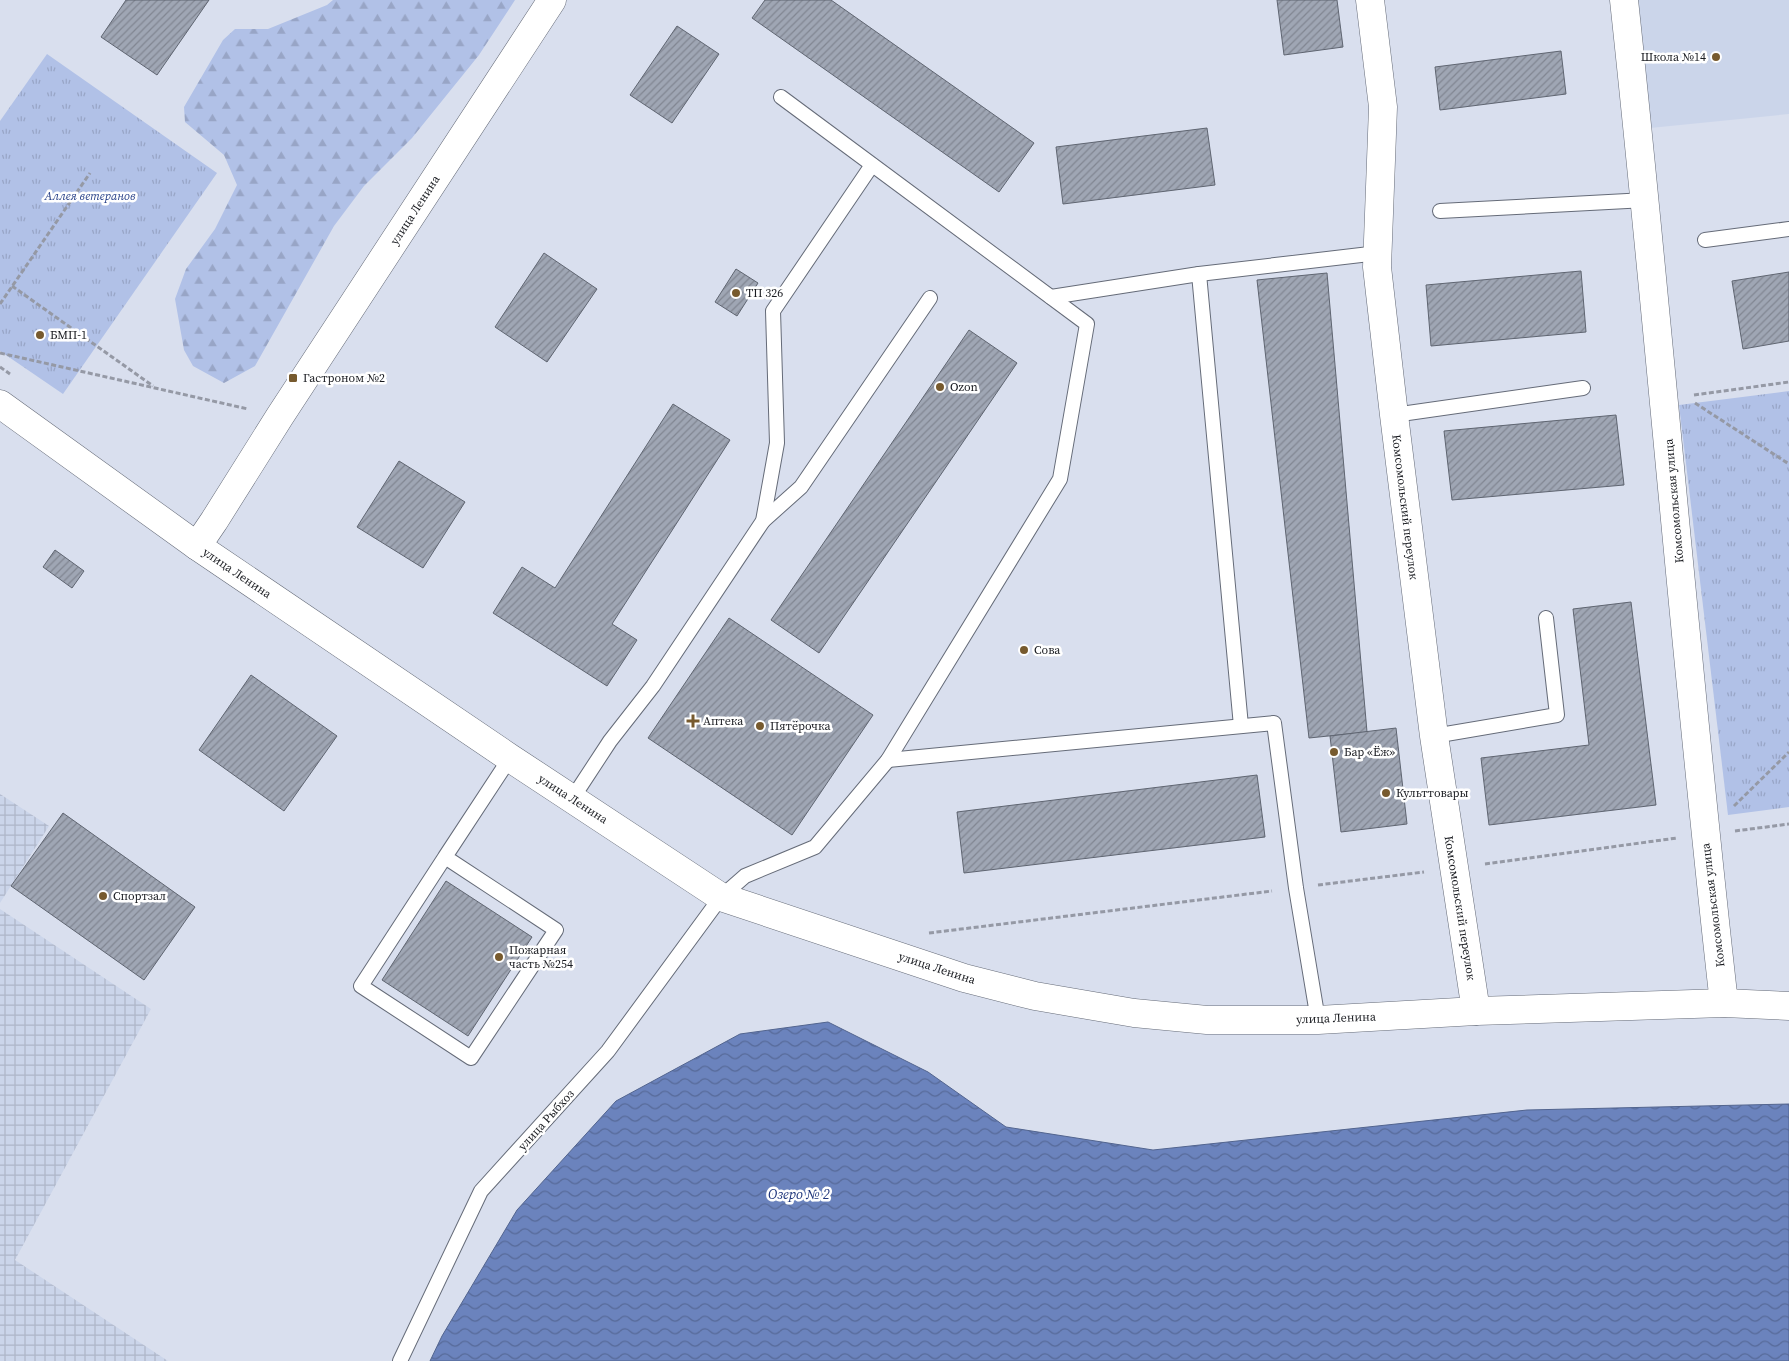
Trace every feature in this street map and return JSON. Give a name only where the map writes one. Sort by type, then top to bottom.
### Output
[{"type":"street","name":"улица Ленина","points":[[196,546],[552,0]]},
{"type":"street","name":"Комсомольский переулок","points":[[1370,0],[1383,107],[1377,267],[1434,736],[1476,1011]]},
{"type":"street","name":"Комсомольская улица","points":[[1624,0],[1646,200],[1673,389],[1705,834],[1724,1003]]},
{"type":"street","name":"улица Ленина","points":[[0,404],[196,546],[510,758],[721,897],[964,978],[1035,996],[1134,1013],[1206,1020],[1318,1020],[1476,1011],[1724,1003],[1789,1006]]},
{"type":"lane","points":[[781,97],[1051,297],[1199,274],[1378,253]]},
{"type":"lane","points":[[763,522],[777,443],[773,311],[872,165]]},
{"type":"lane","points":[[1440,211],[1646,200]]},
{"type":"lane","points":[[1705,240],[1789,229]]},
{"type":"lane","points":[[1199,274],[1241,726]]},
{"type":"lane","name":"улица Рыбхоз","points":[[400,1361],[481,1191],[608,1051],[721,897],[745,876],[815,847],[888,760],[1060,479],[1087,324],[1051,297]]},
{"type":"lane","points":[[572,799],[610,741],[653,686],[763,522],[802,487],[930,298]]},
{"type":"lane","points":[[1394,415],[1583,388]]},
{"type":"lane","points":[[1434,736],[1557,715],[1546,618]]},
{"type":"lane","points":[[888,760],[1274,723],[1296,888],[1318,1020]]},
{"type":"lane","points":[[445,857],[556,930],[471,1058],[361,986],[445,857],[510,758]]},
{"type":"path","points":[[0,304],[90,173]]},
{"type":"path","points":[[12,286],[156,388]]},
{"type":"path","points":[[0,353],[280,416]]},
{"type":"path","points":[[1673,389],[1789,382]]},
{"type":"path","points":[[1673,389],[1789,464]]},
{"type":"path","points":[[1705,834],[1789,752]]},
{"type":"shaded area","name":"Школа №14","points":[[1637,0],[1789,0],[1789,114],[1650,128]]},
{"type":"shaded area","points":[[0,794],[49,826],[0,903]]},
{"type":"shaded area","points":[[0,909],[151,1009],[15,1260],[168,1361],[0,1361]]},
{"type":"green space","points":[[333,0],[515,0],[479,55],[412,138],[364,186],[334,226],[255,366],[224,383],[193,366],[184,350],[175,299],[186,269],[215,229],[237,185],[224,155],[185,122],[184,107],[223,40],[235,29],[268,29],[327,5]]},
{"type":"green space","name":"Аллея ветеранов","points":[[47,54],[217,173],[63,394],[0,351],[0,121]]},
{"type":"green space","points":[[1789,391],[1789,807],[1728,815],[1679,405]]},
{"type":"water","name":"Озеро № 2","points":[[828,1022],[928,1072],[1006,1127],[1153,1150],[1527,1110],[1789,1104],[1789,1361],[430,1361],[442,1336],[517,1210],[616,1101],[740,1034]]},
{"type":"building","points":[[126,0],[209,0],[157,75],[101,37]]},
{"type":"building","points":[[765,0],[831,0],[1034,143],[999,192],[752,18]]},
{"type":"building","points":[[1277,0],[1337,0],[1343,47],[1284,55]]},
{"type":"building","points":[[677,26],[719,54],[672,123],[630,95]]},
{"type":"building","points":[[1561,51],[1566,94],[1440,110],[1435,67]]},
{"type":"building","points":[[1207,128],[1215,185],[1063,204],[1056,147]]},
{"type":"building","points":[[544,253],[597,289],[547,362],[495,327]]},
{"type":"building","name":"ТП 326","points":[[736,269],[758,283],[737,316],[715,302]]},
{"type":"building","points":[[1581,271],[1586,332],[1431,346],[1426,285]]},
{"type":"building","points":[[1789,272],[1789,341],[1743,349],[1732,281]]},
{"type":"building","points":[[1327,273],[1367,732],[1309,738],[1257,280]]},
{"type":"building","points":[[969,330],[1017,363],[819,653],[771,620]]},
{"type":"building","points":[[673,404],[730,440],[612,624],[637,640],[607,686],[493,613],[522,567],[555,588]]},
{"type":"building","points":[[1616,415],[1624,485],[1452,500],[1444,431]]},
{"type":"building","points":[[399,461],[465,502],[423,568],[357,527]]},
{"type":"building","points":[[55,550],[84,571],[72,588],[43,567]]},
{"type":"building","points":[[1631,602],[1656,805],[1489,825],[1481,758],[1589,745],[1573,609]]},
{"type":"building","name":"Пятёрочка","points":[[729,618],[873,715],[792,835],[648,738]]},
{"type":"building","points":[[251,675],[337,736],[284,811],[199,750]]},
{"type":"building","points":[[1396,728],[1407,824],[1341,832],[1330,736]]},
{"type":"building","points":[[1257,775],[1265,837],[964,873],[957,812]]},
{"type":"building","name":"Спортзал","points":[[63,813],[195,907],[144,980],[11,886]]},
{"type":"building","points":[[446,881],[532,937],[468,1036],[382,980]]},
{"type":"place","name":"Школа №14","points":[[1716,57]]},
{"type":"place","name":"ТП 326","points":[[736,293]]},
{"type":"place","name":"БМП-1","points":[[40,335]]},
{"type":"place","name":"Гастроном №2","points":[[293,378]]},
{"type":"place","name":"Ozon","points":[[940,387]]},
{"type":"place","name":"Сова","points":[[1024,650]]},
{"type":"place","name":"Аптека","points":[[693,721]]},
{"type":"place","name":"Пятёрочка","points":[[760,726]]},
{"type":"place","name":"Бар «Ёж»","points":[[1334,752]]},
{"type":"place","name":"Культтовары","points":[[1386,793]]},
{"type":"place","name":"Спортзал","points":[[103,896]]},
{"type":"place","name":"Пожарная часть №254","points":[[499,957]]}]
